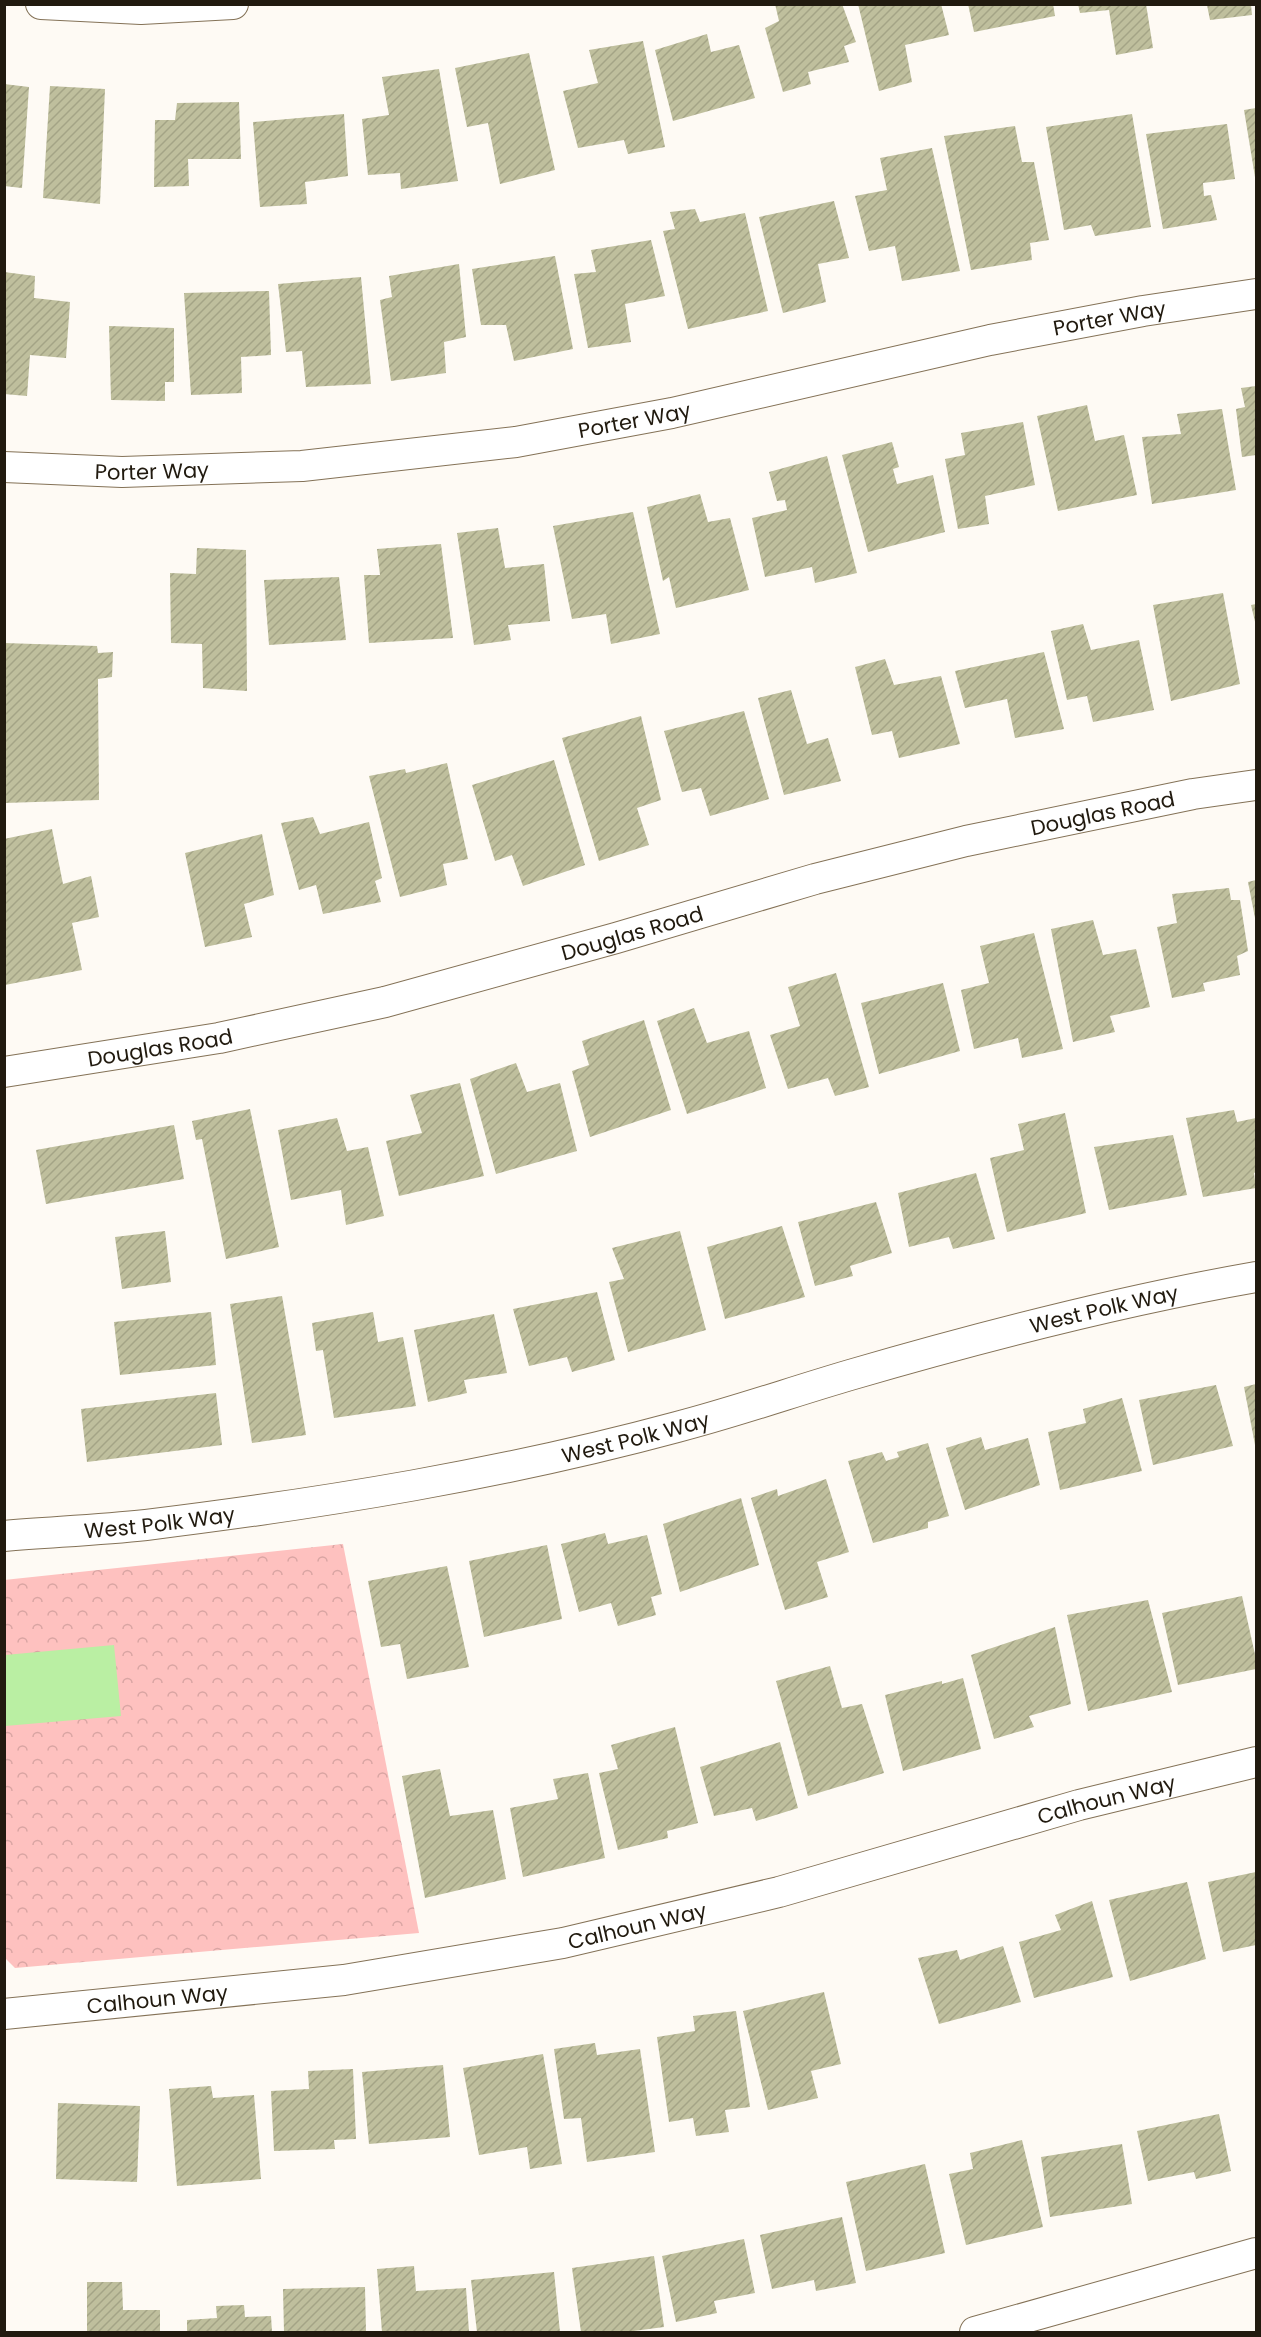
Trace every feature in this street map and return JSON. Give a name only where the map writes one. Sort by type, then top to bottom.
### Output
[{"type":"street","points":[[41,4],[141,9],[233,4]]},
{"type":"street","name":"Porter Way","points":[[4,467],[122,472],[302,466],[516,442],[672,413],[990,340],[1143,311],[1257,294]]},
{"type":"street","name":"Douglas Road","points":[[4,1072],[219,1038],[385,1002],[616,938],[826,876],[977,839],[1193,794],[1257,785]]},
{"type":"street","name":"West Polk Way","points":[[4,1536],[143,1525],[365,1495],[549,1459],[679,1426],[1023,1327],[1257,1276]]},
{"type":"street","name":"Calhoun Way","points":[[4,2014],[344,1980],[563,1943],[778,1892],[1079,1805],[1257,1762]]},
{"type":"street","points":[[975,2332],[1257,2253]]},
{"type":"green space","points":[[343,1544],[419,1933],[15,1968],[4,1957],[4,1580]]},
{"type":"shaded area","points":[[114,1645],[121,1716],[5,1726],[5,1655]]},
{"type":"building","points":[[775,4],[842,4],[856,42],[844,46],[849,62],[808,72],[811,84],[783,92],[765,28],[779,21]]},
{"type":"building","points":[[858,4],[941,4],[949,35],[905,45],[912,82],[879,91]]},
{"type":"building","points":[[968,4],[1053,4],[1055,16],[974,32]]},
{"type":"building","points":[[1078,4],[1146,4],[1153,48],[1116,55],[1109,10],[1080,13]]},
{"type":"building","points":[[1207,5],[1251,5],[1252,15],[1210,20]]},
{"type":"building","points":[[707,34],[711,52],[739,45],[755,98],[673,121],[655,50]]},
{"type":"building","points":[[643,41],[665,147],[628,154],[624,140],[578,148],[563,91],[598,83],[589,50]]},
{"type":"building","points":[[529,53],[555,170],[500,184],[488,123],[467,127],[455,68]]},
{"type":"building","points":[[439,69],[458,181],[401,189],[400,173],[368,175],[362,119],[389,115],[382,77]]},
{"type":"building","points":[[4,84],[29,87],[22,188],[4,186]]},
{"type":"building","points":[[50,86],[105,89],[100,204],[43,198]]},
{"type":"building","points":[[239,102],[241,159],[188,159],[189,186],[154,187],[155,120],[175,120],[177,103]]},
{"type":"building","points":[[1256,108],[1256,176],[1255,177],[1244,110]]},
{"type":"building","points":[[344,114],[348,176],[305,182],[307,204],[260,207],[253,122]]},
{"type":"building","points":[[1132,114],[1151,227],[1095,236],[1091,225],[1064,230],[1046,127]]},
{"type":"building","points":[[1227,124],[1235,179],[1203,183],[1204,196],[1211,195],[1217,220],[1163,229],[1146,134]]},
{"type":"building","points":[[1015,126],[1022,162],[1034,162],[1049,240],[1030,243],[1032,260],[971,270],[944,136]]},
{"type":"building","points":[[932,148],[960,271],[902,281],[895,246],[869,251],[855,196],[887,190],[880,158]]},
{"type":"building","points":[[834,201],[849,258],[818,264],[826,302],[783,313],[759,217]]},
{"type":"building","points":[[695,209],[700,222],[745,213],[768,311],[688,329],[663,231],[675,229],[670,212]]},
{"type":"building","points":[[651,240],[665,296],[625,304],[631,342],[588,348],[574,274],[596,272],[591,250]]},
{"type":"building","points":[[555,256],[573,349],[514,361],[506,325],[481,325],[472,269]]},
{"type":"building","points":[[459,264],[466,337],[444,342],[446,373],[391,381],[380,300],[392,297],[389,276]]},
{"type":"building","points":[[4,272],[35,276],[34,298],[70,302],[66,358],[30,355],[27,396],[4,394]]},
{"type":"building","points":[[361,277],[371,384],[306,387],[302,351],[286,352],[278,284]]},
{"type":"building","points":[[269,291],[271,355],[241,357],[242,393],[191,395],[184,293]]},
{"type":"building","points":[[109,326],[174,328],[174,382],[165,382],[165,401],[111,400]]},
{"type":"building","points":[[1256,386],[1256,455],[1242,457],[1236,409],[1245,407],[1241,388]]},
{"type":"building","points":[[1087,405],[1095,441],[1124,435],[1137,495],[1058,511],[1037,416]]},
{"type":"building","points":[[1222,409],[1236,490],[1152,504],[1142,437],[1181,434],[1177,414]]},
{"type":"building","points":[[1023,422],[1035,485],[985,496],[989,524],[958,529],[945,459],[965,455],[961,433]]},
{"type":"building","points":[[892,442],[899,467],[893,469],[897,484],[933,475],[945,532],[868,552],[842,455]]},
{"type":"building","points":[[827,456],[857,573],[815,583],[812,567],[765,577],[752,518],[787,510],[785,500],[777,501],[769,472]]},
{"type":"building","points":[[700,494],[708,522],[730,518],[749,590],[676,608],[669,577],[663,581],[647,507]]},
{"type":"building","points":[[633,512],[660,634],[611,644],[606,614],[572,619],[553,526]]},
{"type":"building","points":[[498,528],[505,568],[544,564],[550,621],[508,625],[511,640],[474,645],[457,533]]},
{"type":"building","points":[[441,544],[453,638],[369,643],[364,575],[380,575],[377,549]]},
{"type":"building","points":[[197,548],[246,550],[247,691],[203,688],[202,644],[171,643],[170,573],[196,574]]},
{"type":"building","points":[[339,577],[346,640],[269,645],[264,580]]},
{"type":"building","points":[[1223,593],[1240,684],[1171,701],[1153,605]]},
{"type":"building","points":[[1256,604],[1256,626],[1251,605]]},
{"type":"building","points":[[1083,624],[1091,650],[1139,640],[1154,710],[1093,722],[1087,696],[1067,700],[1051,631]]},
{"type":"building","points":[[4,643],[97,646],[98,653],[113,652],[112,677],[98,679],[99,800],[4,803]]},
{"type":"building","points":[[1044,652],[1064,729],[1015,738],[1007,699],[965,708],[955,671]]},
{"type":"building","points":[[885,659],[894,685],[941,676],[960,744],[899,758],[892,731],[872,735],[855,667]]},
{"type":"building","points":[[791,690],[807,744],[828,738],[841,781],[784,795],[758,698]]},
{"type":"building","points":[[744,711],[769,799],[710,816],[701,788],[682,792],[664,731]]},
{"type":"building","points":[[641,716],[661,800],[637,808],[649,845],[599,861],[562,738]]},
{"type":"building","points":[[554,760],[585,865],[523,886],[512,855],[495,861],[472,785]]},
{"type":"building","points":[[447,763],[468,859],[443,864],[447,885],[400,897],[369,776],[405,769],[406,773]]},
{"type":"building","points":[[313,817],[320,834],[369,822],[382,878],[375,881],[381,902],[323,914],[316,885],[299,890],[281,823]]},
{"type":"building","points":[[52,829],[63,884],[91,876],[99,917],[72,923],[82,970],[5,985],[4,839]]},
{"type":"building","points":[[262,834],[274,895],[244,904],[252,937],[205,947],[185,853]]},
{"type":"building","points":[[1256,880],[1256,918],[1255,918],[1248,882]]},
{"type":"building","points":[[1229,888],[1231,900],[1240,900],[1248,951],[1237,956],[1240,975],[1203,983],[1205,991],[1172,998],[1157,927],[1177,923],[1172,894]]},
{"type":"building","points":[[1093,920],[1103,955],[1136,949],[1150,1007],[1110,1016],[1115,1032],[1073,1042],[1051,929]]},
{"type":"building","points":[[1034,933],[1063,1049],[1022,1058],[1018,1038],[974,1049],[961,990],[989,983],[980,946]]},
{"type":"building","points":[[836,973],[869,1087],[835,1096],[828,1078],[788,1089],[770,1035],[800,1026],[788,987]]},
{"type":"building","points":[[943,983],[960,1051],[879,1074],[861,1003]]},
{"type":"building","points":[[694,1008],[707,1043],[749,1031],[766,1088],[687,1114],[657,1021]]},
{"type":"building","points":[[644,1020],[671,1110],[590,1137],[572,1071],[589,1065],[582,1041]]},
{"type":"building","points":[[516,1063],[527,1092],[560,1083],[577,1151],[496,1174],[470,1079]]},
{"type":"building","points":[[460,1083],[484,1176],[399,1196],[386,1141],[422,1133],[410,1095]]},
{"type":"building","points":[[250,1109],[279,1247],[226,1259],[202,1139],[196,1140],[192,1121]]},
{"type":"building","points":[[1234,1110],[1237,1122],[1256,1118],[1256,1172],[1254,1173],[1256,1188],[1203,1197],[1186,1118]]},
{"type":"building","points":[[1065,1113],[1086,1213],[1007,1232],[990,1158],[1024,1150],[1018,1124]]},
{"type":"building","points":[[337,1118],[347,1151],[368,1147],[384,1216],[346,1225],[341,1190],[291,1200],[278,1130]]},
{"type":"building","points":[[174,1125],[184,1179],[46,1204],[36,1150]]},
{"type":"building","points":[[1173,1135],[1187,1195],[1109,1210],[1094,1147]]},
{"type":"building","points":[[976,1173],[995,1239],[953,1249],[949,1237],[909,1247],[898,1193]]},
{"type":"building","points":[[876,1202],[892,1253],[850,1266],[853,1276],[815,1286],[798,1222]]},
{"type":"building","points":[[782,1226],[805,1297],[725,1319],[707,1247]]},
{"type":"building","points":[[165,1231],[171,1282],[122,1289],[115,1237]]},
{"type":"building","points":[[680,1231],[706,1330],[628,1352],[609,1282],[624,1279],[612,1248]]},
{"type":"building","points":[[597,1292],[615,1360],[572,1372],[567,1357],[529,1366],[513,1309]]},
{"type":"building","points":[[282,1296],[306,1435],[252,1443],[230,1304]]},
{"type":"building","points":[[211,1312],[216,1365],[120,1375],[114,1322]]},
{"type":"building","points":[[373,1312],[378,1342],[403,1337],[416,1406],[334,1418],[323,1350],[316,1351],[312,1323]]},
{"type":"building","points":[[494,1314],[507,1373],[464,1380],[467,1393],[428,1402],[414,1330]]},
{"type":"building","points":[[1256,1384],[1256,1445],[1255,1445],[1244,1387]]},
{"type":"building","points":[[1216,1385],[1233,1446],[1153,1465],[1139,1400]]},
{"type":"building","points":[[216,1393],[222,1445],[87,1462],[81,1409]]},
{"type":"building","points":[[1122,1398],[1142,1471],[1060,1490],[1048,1432],[1086,1423],[1083,1409]]},
{"type":"building","points":[[981,1437],[985,1450],[1028,1438],[1040,1485],[965,1510],[946,1448]]},
{"type":"building","points":[[928,1443],[949,1516],[928,1522],[928,1528],[873,1543],[848,1461],[882,1452],[886,1461],[899,1457],[897,1452]]},
{"type":"building","points":[[826,1479],[849,1552],[817,1562],[828,1597],[785,1610],[751,1498],[777,1489],[778,1496]]},
{"type":"building","points":[[741,1498],[759,1565],[680,1592],[663,1524]]},
{"type":"building","points":[[605,1533],[608,1544],[647,1535],[662,1594],[651,1597],[656,1615],[618,1626],[611,1603],[579,1612],[561,1544]]},
{"type":"building","points":[[547,1545],[562,1619],[484,1637],[469,1561]]},
{"type":"building","points":[[447,1566],[469,1667],[407,1679],[400,1644],[381,1647],[368,1581]]},
{"type":"building","points":[[1242,1596],[1256,1659],[1256,1669],[1178,1685],[1162,1613]]},
{"type":"building","points":[[1148,1600],[1172,1692],[1088,1711],[1067,1615]]},
{"type":"building","points":[[1055,1627],[1071,1704],[1029,1716],[1034,1727],[994,1739],[971,1655]]},
{"type":"building","points":[[830,1666],[842,1708],[862,1704],[884,1773],[808,1796],[776,1681]]},
{"type":"building","points":[[963,1678],[981,1749],[903,1771],[885,1695]]},
{"type":"building","points":[[675,1727],[698,1823],[667,1831],[668,1838],[618,1850],[599,1773],[618,1769],[611,1745]]},
{"type":"building","points":[[780,1742],[798,1808],[756,1821],[752,1808],[714,1816],[700,1767]]},
{"type":"building","points":[[440,1769],[450,1816],[493,1810],[506,1879],[425,1898],[402,1776]]},
{"type":"building","points":[[588,1773],[605,1858],[523,1877],[510,1808],[558,1799],[553,1779]]},
{"type":"building","points":[[1256,1872],[1256,1945],[1223,1952],[1208,1882]]},
{"type":"building","points":[[1187,1882],[1206,1959],[1130,1981],[1109,1900]]},
{"type":"building","points":[[1092,1901],[1113,1977],[1034,1998],[1019,1942],[1061,1930],[1055,1915]]},
{"type":"building","points":[[1003,1946],[1021,2002],[939,2024],[918,1958],[957,1950],[960,1960]]},
{"type":"building","points":[[824,1992],[841,2064],[811,2071],[818,2098],[768,2110],[743,2011]]},
{"type":"building","points":[[736,2011],[750,2107],[725,2110],[729,2132],[696,2136],[693,2118],[669,2122],[657,2037],[695,2031],[693,2016]]},
{"type":"building","points":[[595,2043],[597,2055],[640,2049],[655,2152],[587,2162],[581,2118],[564,2119],[554,2049]]},
{"type":"building","points":[[543,2054],[562,2164],[530,2169],[527,2147],[479,2155],[463,2068]]},
{"type":"building","points":[[443,2065],[450,2137],[369,2144],[362,2072]]},
{"type":"building","points":[[353,2069],[356,2139],[334,2140],[335,2149],[274,2151],[271,2091],[309,2089],[308,2071]]},
{"type":"building","points":[[211,2086],[213,2098],[254,2095],[261,2179],[177,2186],[169,2089]]},
{"type":"building","points":[[58,2103],[140,2106],[137,2182],[56,2179]]},
{"type":"building","points":[[1219,2114],[1231,2171],[1196,2179],[1194,2172],[1148,2181],[1137,2131]]},
{"type":"building","points":[[1022,2140],[1043,2227],[966,2245],[949,2174],[973,2169],[970,2153]]},
{"type":"building","points":[[1122,2144],[1132,2204],[1050,2217],[1041,2157]]},
{"type":"building","points":[[925,2164],[945,2253],[866,2271],[846,2182]]},
{"type":"building","points":[[842,2217],[856,2283],[816,2291],[814,2280],[772,2289],[760,2235]]},
{"type":"building","points":[[744,2239],[755,2293],[714,2301],[717,2313],[676,2322],[662,2256]]},
{"type":"building","points":[[654,2256],[664,2327],[626,2332],[581,2332],[572,2268]]},
{"type":"building","points":[[414,2266],[416,2291],[466,2288],[469,2332],[382,2332],[377,2269]]},
{"type":"building","points":[[554,2272],[560,2332],[477,2332],[471,2280]]},
{"type":"building","points":[[87,2282],[122,2282],[123,2310],[160,2310],[160,2332],[87,2332]]},
{"type":"building","points":[[365,2287],[366,2332],[284,2332],[283,2289]]},
{"type":"building","points":[[244,2305],[245,2317],[271,2316],[272,2332],[187,2332],[187,2320],[217,2318],[216,2306]]}]
